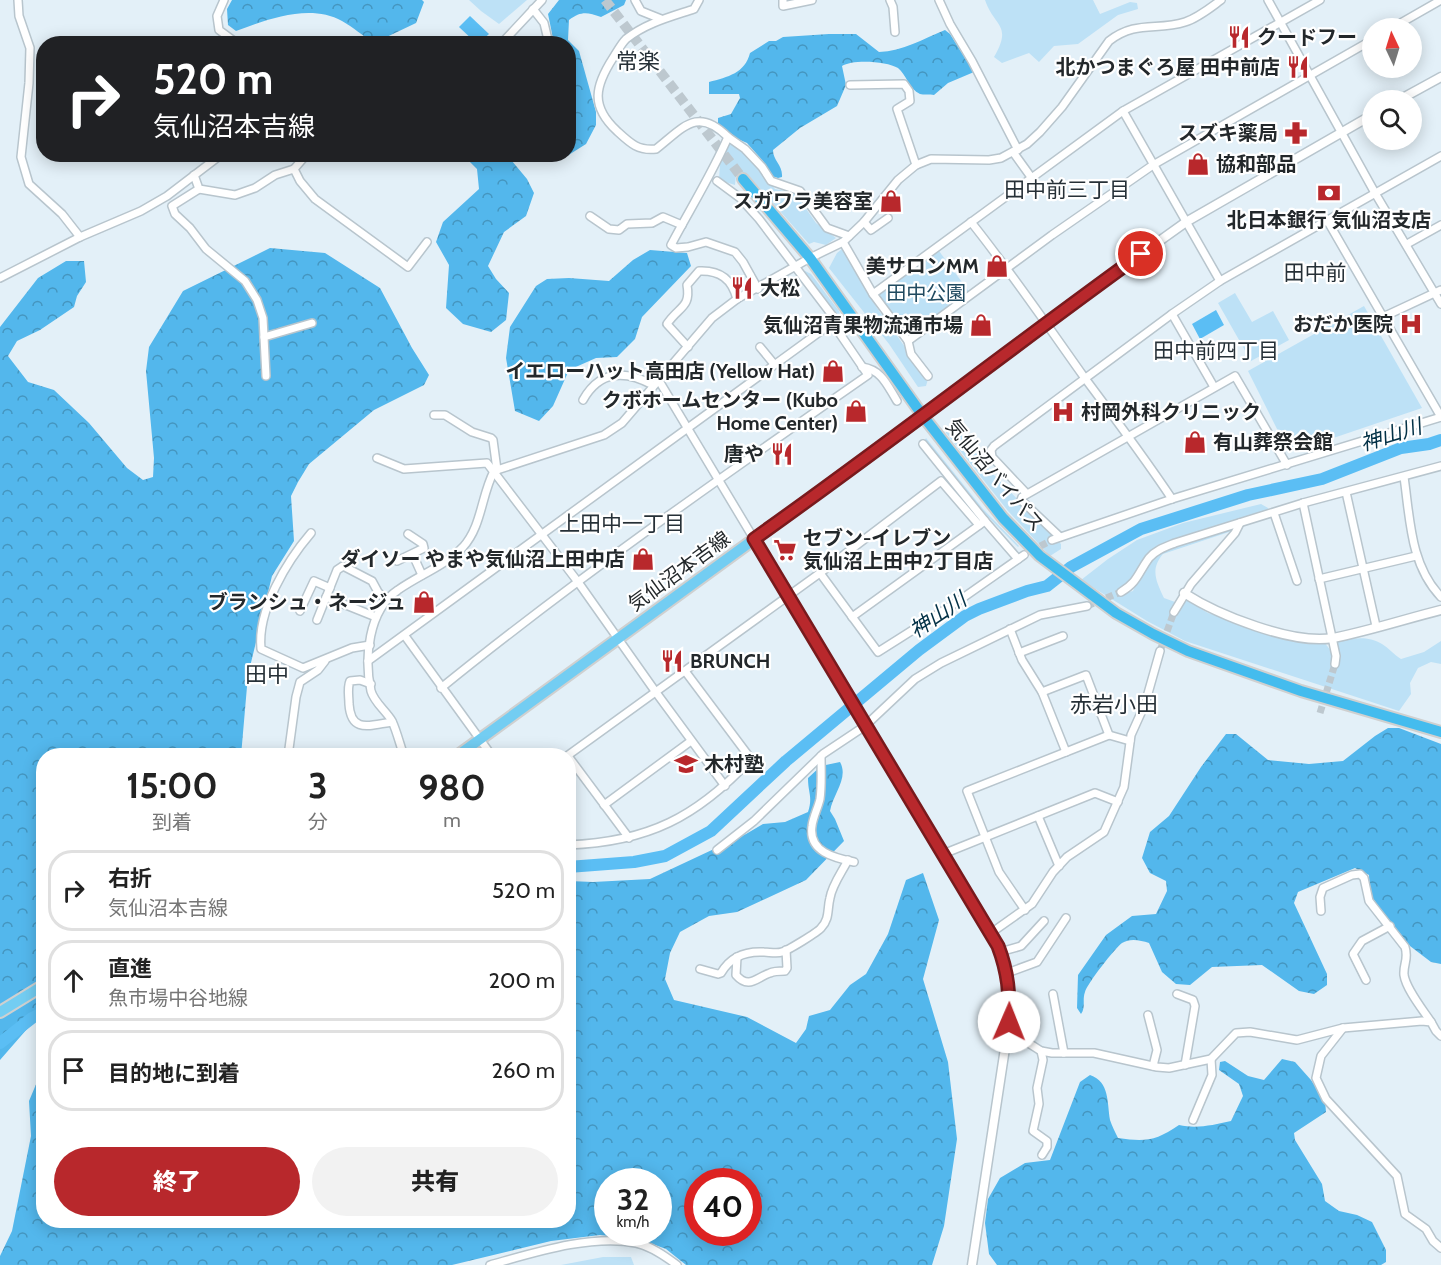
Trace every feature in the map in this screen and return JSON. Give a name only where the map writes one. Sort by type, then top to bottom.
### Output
[{"type":"highway","name":"気仙沼バイパス","points":[[743,179],[810,258],[923,416],[1003,518],[1040,556],[1116,613],[1188,651],[1301,691],[1441,732]]},
{"type":"main road","name":"気仙沼本吉線","points":[[468,748],[923,416]]},
{"type":"main road","points":[[0,1012],[36,989]]},
{"type":"street","points":[[18,0],[19,16],[30,48],[29,83],[21,157],[29,184],[62,214],[80,237]]},
{"type":"street","points":[[224,0],[217,16],[219,30],[227,36]]},
{"type":"street","points":[[508,36],[542,0]]},
{"type":"street","points":[[635,0],[641,11],[661,19]]},
{"type":"street","points":[[699,0],[694,9],[661,19],[624,40],[601,76],[597,89],[598,101],[605,120],[636,148],[648,150],[656,149],[687,125],[703,120],[716,125],[745,149],[762,167],[771,181],[800,191],[827,228],[846,239],[873,294],[908,342],[911,354],[928,376]]},
{"type":"street","points":[[783,0],[783,6],[812,0]]},
{"type":"street","points":[[890,0],[895,32]]},
{"type":"street","points":[[939,0],[972,61],[1015,151],[1031,177]]},
{"type":"street","points":[[401,748],[392,722],[372,693],[368,661],[376,617],[386,600],[396,591],[447,560],[463,547],[474,532],[488,483],[496,471],[604,435],[622,423],[712,318],[737,299],[846,239],[864,222],[898,180],[916,165],[931,159],[989,160],[1001,158],[1015,151],[1040,132],[1062,106],[1109,41],[1118,34],[1133,28],[1186,22],[1221,0]]},
{"type":"street","points":[[1268,0],[1375,194],[1438,292],[1441,304]]},
{"type":"street","points":[[873,294],[1123,111],[1320,0]]},
{"type":"street","points":[[1410,18],[1441,0]]},
{"type":"street","points":[[533,9],[544,24],[547,36]]},
{"type":"street","points":[[908,342],[1052,235],[1153,165],[1362,46]]},
{"type":"street","points":[[1417,90],[1441,77]]},
{"type":"street","points":[[850,85],[904,84],[909,91],[910,101],[897,109],[916,165]]},
{"type":"street","points":[[1123,111],[1220,281]]},
{"type":"street","points":[[923,416],[1046,322],[1186,222],[1362,121]]},
{"type":"street","points":[[728,137],[713,171],[671,245],[676,248],[688,247],[706,242],[735,252],[758,289]]},
{"type":"street","points":[[1026,494],[992,457],[991,450],[1172,314],[1220,281],[1441,156]]},
{"type":"street","points":[[0,278],[80,237],[141,211],[211,162]]},
{"type":"street","points":[[266,376],[263,318],[257,300],[245,281],[206,249],[190,228],[175,214],[172,206],[199,189],[235,195],[255,188],[275,175],[294,169],[300,162]]},
{"type":"street","points":[[294,169],[300,181],[315,199],[408,267],[427,242]]},
{"type":"street","points":[[194,175],[199,189]]},
{"type":"street","points":[[441,688],[578,582],[868,375],[840,334],[836,320],[775,239],[740,198],[717,181]]},
{"type":"street","points":[[590,216],[609,230],[619,230],[627,224],[652,223],[663,217],[682,225]]},
{"type":"street","points":[[864,222],[871,230],[888,218]]},
{"type":"street","points":[[1287,465],[1235,376],[1026,494],[1021,500],[1055,538],[1172,499],[1287,465],[1441,417],[1327,220]]},
{"type":"street","points":[[971,222],[1008,268],[1172,499]]},
{"type":"street","points":[[1407,244],[1441,225]]},
{"type":"street","points":[[688,347],[667,324],[675,312],[686,305],[689,298],[687,285],[699,271],[711,271],[728,279],[734,287],[737,299]]},
{"type":"street","points":[[1383,317],[1438,292]]},
{"type":"street","points":[[1172,314],[1214,387]]},
{"type":"street","points":[[368,661],[836,320]]},
{"type":"street","points":[[264,337],[312,323]]},
{"type":"street","points":[[760,347],[774,364]]},
{"type":"street","points":[[862,367],[874,369],[883,378],[897,401]]},
{"type":"street","points":[[583,400],[599,382],[613,375],[628,375],[656,382],[687,428],[754,539],[991,933],[1000,952],[1007,973],[1010,998],[1009,1022],[972,1265]]},
{"type":"street","points":[[434,416],[445,415],[472,432],[491,438],[496,471]]},
{"type":"street","points":[[923,444],[982,523]]},
{"type":"street","points":[[377,458],[404,469],[487,463],[496,471],[725,786]]},
{"type":"street","points":[[1121,592],[1135,582],[1156,552],[1175,543],[1303,503],[1441,466]]},
{"type":"street","points":[[1404,477],[1416,556],[1422,570],[1441,597]]},
{"type":"street","points":[[576,750],[941,482],[982,523],[1021,557],[957,602],[878,652],[820,573]]},
{"type":"street","points":[[1346,492],[1376,626]]},
{"type":"street","points":[[1303,503],[1336,656],[1335,664]]},
{"type":"street","points":[[1274,513],[1297,581]]},
{"type":"street","points":[[852,617],[982,523]]},
{"type":"street","points":[[1174,612],[1184,593],[1240,524]]},
{"type":"street","points":[[311,533],[297,549],[282,573],[271,599],[260,636],[261,649],[303,668],[325,661],[352,648],[370,645]]},
{"type":"street","points":[[397,561],[424,549],[423,544],[408,534]]},
{"type":"street","points":[[413,555],[422,575]]},
{"type":"street","points":[[1319,579],[1416,556]]},
{"type":"street","points":[[317,620],[337,570],[343,566],[372,581],[386,600]]},
{"type":"street","points":[[300,611],[314,581],[330,588]]},
{"type":"street","points":[[1184,593],[1218,613],[1288,635],[1308,638],[1331,638],[1441,610]]},
{"type":"street","points":[[327,597],[376,617]]},
{"type":"street","points":[[717,850],[754,821],[821,756],[865,725],[915,679],[941,663],[1040,615],[1087,606]]},
{"type":"street","points":[[1010,629],[1019,653],[1042,692],[1066,752]]},
{"type":"street","points":[[405,636],[486,748]]},
{"type":"street","points":[[1019,653],[1063,636]]},
{"type":"street","points":[[991,933],[1026,910],[1038,897],[1059,866],[1104,832],[1126,780],[1130,741],[1145,704],[1160,651]]},
{"type":"street","points":[[289,748],[300,682],[318,670],[325,661]]},
{"type":"street","points":[[576,845],[599,844],[650,832],[685,814],[725,786],[751,759],[685,671]]},
{"type":"street","points":[[1042,692],[1086,675],[1109,735]]},
{"type":"street","points":[[371,684],[360,680],[350,681],[348,686],[350,715],[354,723],[361,726],[392,722]]},
{"type":"street","points":[[1026,910],[999,872],[967,791],[1109,735],[1130,741]]},
{"type":"street","points":[[604,805],[691,741]]},
{"type":"street","points":[[700,969],[718,974],[736,957],[756,951],[782,952],[814,935],[828,917],[830,897],[851,861],[826,854],[819,849],[813,839],[811,830],[820,799],[821,756]]},
{"type":"street","points":[[576,767],[629,838]]},
{"type":"street","points":[[943,854],[1095,793],[1118,802]]},
{"type":"street","points":[[1038,816],[1059,866]]},
{"type":"street","points":[[1321,911],[1320,897],[1323,888],[1352,874],[1360,874],[1364,878],[1369,901],[1405,947],[1407,956],[1404,976],[1414,996],[1441,1036]]},
{"type":"street","points":[[1007,973],[1037,962],[1066,918]]},
{"type":"street","points":[[1000,952],[1021,946],[1044,921]]},
{"type":"street","points":[[1366,980],[1353,954],[1362,941],[1390,926]]},
{"type":"street","points":[[736,957],[736,975],[740,980],[749,982],[769,973],[784,971],[787,968],[786,950]]},
{"type":"street","points":[[1053,994],[1064,1053]]},
{"type":"street","points":[[1176,994],[1193,1000],[1196,1006],[1185,1065]]},
{"type":"street","points":[[1148,1015],[1157,1050],[1154,1066]]},
{"type":"street","points":[[1009,1022],[1030,1044],[1041,1051],[1094,1053],[1169,1068],[1210,1059],[1236,1033],[1250,1032],[1297,1040],[1343,1028],[1383,1023],[1431,1022]]},
{"type":"street","points":[[1343,1028],[1321,1056],[1316,1078],[1326,1099],[1397,1176],[1405,1214],[1426,1228],[1433,1241],[1441,1248]]},
{"type":"street","points":[[1041,1051],[1043,1060],[1037,1088],[1039,1104],[1033,1131],[1047,1141],[1047,1147],[1042,1155]]},
{"type":"street","points":[[1193,1120],[1212,1075],[1210,1059]]},
{"type":"street","points":[[490,1265],[583,1243],[619,1241],[638,1243],[662,1254],[677,1265]]},
{"type":"green space","points":[[232,0],[422,0],[424,2],[416,23],[389,36],[364,36],[342,21],[316,13],[275,18],[236,31],[228,25],[227,9]]},
{"type":"green space","points":[[469,0],[527,0],[499,24]]},
{"type":"green space","points":[[559,0],[626,0],[624,5],[601,17],[584,13],[577,15],[569,20],[568,36],[553,36],[548,14]]},
{"type":"green space","points":[[985,0],[1093,0],[1100,14],[1130,2],[1137,3],[1138,9],[1118,15],[1078,44],[1054,46],[1039,62],[1029,53],[1002,63],[994,57],[1002,38],[1002,32]]},
{"type":"green space","points":[[945,30],[950,34],[974,72],[948,83],[934,95],[916,92],[901,71],[893,66],[878,62],[853,62],[842,66],[846,85],[837,106],[800,128],[773,150],[782,177],[772,176],[763,161],[747,143],[731,136],[718,123],[718,118],[731,114],[740,98],[739,94],[709,94],[709,82],[740,70],[748,60],[750,53],[769,41],[776,41],[783,37],[856,34],[879,52],[905,47]]},
{"type":"green space","points":[[576,48],[579,51],[596,112],[596,125],[586,144],[576,150]]},
{"type":"green space","points":[[729,145],[740,145],[775,189],[795,193],[816,223],[836,238],[826,245],[814,242],[809,244],[743,172],[736,174],[735,185],[719,180],[720,164]]},
{"type":"green space","points":[[470,162],[513,162],[527,179],[534,193],[526,216],[504,232],[488,266],[509,293],[506,320],[491,332],[463,324],[446,308],[449,265],[436,242],[443,222],[479,189],[477,169]]},
{"type":"green space","points":[[270,248],[325,253],[380,288],[429,375],[424,385],[374,410],[309,464],[298,482],[291,496],[294,541],[272,576],[248,675],[242,748],[36,748],[36,1020],[0,1060],[0,327],[38,278],[66,261],[84,261],[86,282],[77,296],[74,307],[40,330],[17,341],[8,356],[28,382],[54,390],[89,423],[127,468],[143,480],[153,477],[154,458],[146,371],[149,347],[183,291]]},
{"type":"green space","points":[[842,249],[877,308],[928,379],[926,386],[918,387],[889,344],[829,268],[837,253]]},
{"type":"green space","points":[[650,250],[687,253],[691,266],[642,317],[635,339],[617,357],[596,358],[569,370],[553,406],[539,421],[515,411],[506,358],[510,327],[536,286],[547,279],[609,281],[633,260]]},
{"type":"green space","name":"田中公園","points":[[939,251],[970,293],[910,338],[878,294]]},
{"type":"green space","points":[[803,272],[811,274],[839,311],[843,324]]},
{"type":"green space","points":[[1235,293],[1252,322],[1273,311],[1289,340],[1251,361],[1218,303]]},
{"type":"green space","points":[[1364,306],[1422,408],[1289,453],[1248,371]]},
{"type":"green space","points":[[952,423],[991,472],[1061,544],[1061,549],[1050,556],[1008,511],[946,433],[946,429]]},
{"type":"green space","points":[[926,438],[983,509],[1018,547],[987,516],[938,459],[930,446],[924,442]]},
{"type":"green space","points":[[1261,504],[1268,508],[1269,513],[1161,547],[1151,560],[1159,552],[1175,544],[1234,527],[1235,530],[1163,554],[1159,559],[1155,570],[1156,575],[1164,598],[1175,602],[1171,612],[1178,615],[1186,600],[1208,613],[1236,622],[1324,642],[1332,652],[1332,666],[1336,668],[1339,657],[1334,641],[1358,638],[1376,641],[1401,659],[1424,652],[1441,641],[1441,664],[1431,662],[1418,668],[1410,683],[1411,694],[1399,711],[1185,641],[1147,621],[1081,580],[1137,540],[1183,523]],"holes":[[[1149,562],[1133,591],[1125,593]]]},
{"type":"green space","points":[[1388,728],[1399,728],[1441,744],[1441,964],[1431,962],[1410,946],[1370,894],[1369,875],[1355,868],[1298,892],[1294,903],[1327,974],[1327,985],[1314,994],[1299,991],[1262,965],[1212,967],[1190,985],[1176,984],[1162,972],[1149,943],[1132,940],[1125,941],[1118,946],[1102,966],[1085,992],[1081,1014],[1077,1008],[1078,975],[1106,935],[1132,916],[1156,914],[1167,891],[1166,881],[1150,873],[1142,858],[1150,832],[1169,816],[1226,734],[1236,734],[1268,760],[1309,764],[1343,761]]},
{"type":"green space","points":[[840,762],[842,780],[830,811],[844,841],[806,880],[737,912],[709,916],[680,932],[670,953],[665,979],[674,1000],[747,1017],[796,1043],[806,1029],[809,1016],[830,1010],[850,985],[866,974],[888,934],[906,880],[923,873],[939,920],[923,979],[948,1062],[957,1139],[944,1226],[932,1265],[686,1265],[666,1249],[658,1246],[672,1246],[672,1168],[594,1168],[594,1236],[551,1241],[452,1265],[0,1265],[0,1256],[12,1231],[31,1136],[29,1101],[36,1084],[36,1228],[576,1228],[576,881],[650,879],[763,824],[785,822],[808,812],[810,798],[808,778],[821,766]]},
{"type":"green space","points":[[1282,1059],[1295,1062],[1325,1101],[1326,1112],[1294,1133],[1295,1140],[1322,1184],[1325,1201],[1339,1211],[1357,1215],[1372,1222],[1386,1250],[1386,1262],[1381,1265],[997,1265],[989,1254],[985,1223],[988,1199],[1000,1178],[1025,1163],[1050,1160],[1080,1082],[1090,1075],[1096,1078],[1104,1088],[1110,1120],[1118,1138],[1143,1140],[1157,1137],[1179,1125],[1199,1127],[1231,1121],[1243,1096],[1239,1084],[1219,1070],[1220,1062],[1225,1061],[1248,1076],[1264,1080]]},
{"type":"green space","points":[[603,1257],[631,1257],[634,1265],[561,1265]]},
{"type":"shaded area","points":[[470,16],[489,34],[469,36],[459,27]]},
{"type":"shaded area","points":[[1216,310],[1224,325],[1200,339],[1192,324]]},
{"type":"waterway","name":"神山川","points":[[576,866],[634,862],[665,856],[711,831],[786,761],[919,650],[965,616],[1027,591],[1047,586],[1071,567],[1141,529],[1248,495],[1322,479],[1401,448],[1441,440]]},
{"type":"waterway","name":"神山川","points":[[0,1043],[36,1016]]},
{"type":"tunnel","points":[[605,0],[743,179]]},
{"type":"tunnel","points":[[1031,551],[1052,540]]},
{"type":"tunnel","points":[[1087,606],[1121,592]]},
{"type":"tunnel","points":[[1160,651],[1174,612]]},
{"type":"tunnel","points":[[1320,713],[1335,664]]},
{"type":"place","name":"クードフー","points":[[1239,37]]},
{"type":"place","name":"北かつまぐろ屋 田中前店","points":[[1298,67]]},
{"type":"place","name":"スズキ薬局","points":[[1296,133]]},
{"type":"place","name":"協和部品","points":[[1198,164]]},
{"type":"place","name":"北日本銀行 気仙沼支店","points":[[1329,193]]},
{"type":"place","name":"スガワラ美容室","points":[[891,201]]},
{"type":"place","name":"美サロンMM","points":[[997,266]]},
{"type":"place","name":"大松","points":[[742,288]]},
{"type":"place","name":"おだか医院","points":[[1411,324]]},
{"type":"place","name":"気仙沼青果物流通市場","points":[[981,325]]},
{"type":"place","name":"イエローハット高田店 (Yellow Hat)","points":[[833,371]]},
{"type":"place","name":"クボホームセンター (Kubo Home Center)","points":[[856,411]]},
{"type":"place","name":"村岡外科クリニック","points":[[1063,412]]},
{"type":"place","name":"有山葬祭会館","points":[[1195,442]]},
{"type":"place","name":"唐や","points":[[782,454]]},
{"type":"place","name":"セブン-イレブン 気仙沼上田中2丁目店","points":[[785,550]]},
{"type":"place","name":"ダイソー やまや気仙沼上田中店","points":[[643,559]]},
{"type":"place","name":"ブランシュ・ネージュ","points":[[424,602]]},
{"type":"place","name":"BRUNCH","points":[[672,661]]},
{"type":"place","name":"木村塾","points":[[686,764]]},
{"type":"district","name":"常楽","points":[[638,61]]},
{"type":"district","name":"田中前三丁目","points":[[1067,190]]},
{"type":"district","name":"田中前","points":[[1315,273]]},
{"type":"district","name":"田中前四丁目","points":[[1216,351]]},
{"type":"district","name":"上田中一丁目","points":[[622,524]]},
{"type":"district","name":"田中","points":[[267,674]]},
{"type":"district","name":"赤岩小田","points":[[1114,704]]},
{"type":"route","points":[[1009,1022],[1009,985],[998,946],[754,539],[1141,254]]}]
